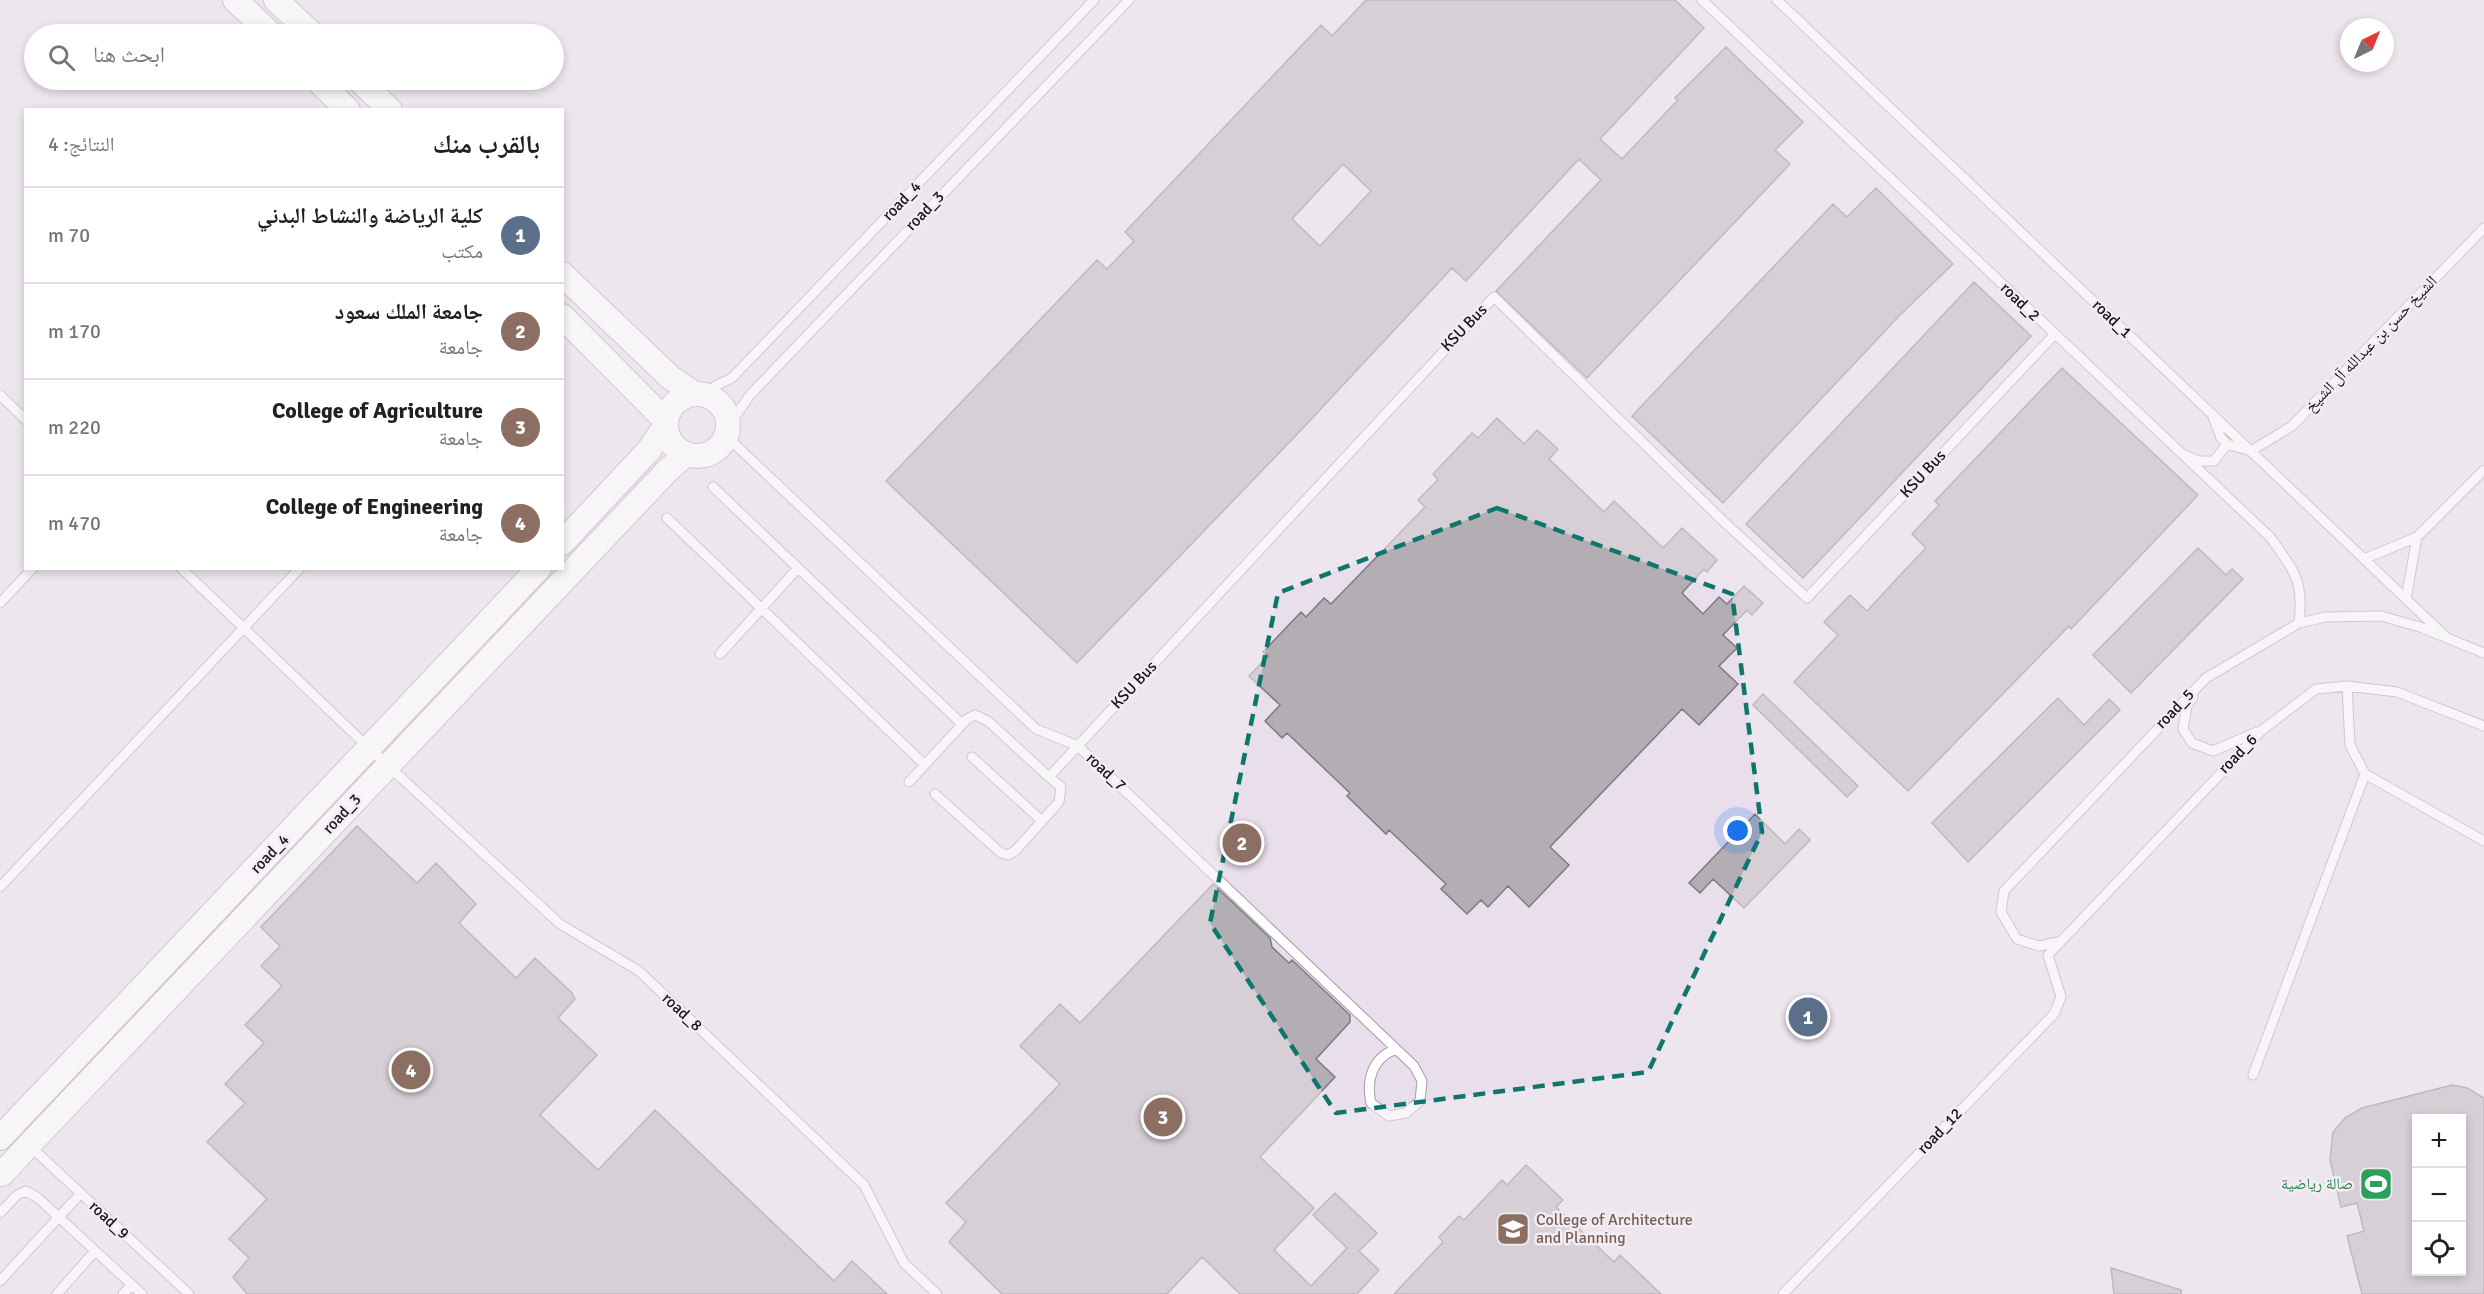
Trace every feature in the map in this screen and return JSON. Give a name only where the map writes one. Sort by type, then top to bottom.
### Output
[{"type":"street","points":[[235,0],[260,24]]},
{"type":"street","points":[[276,0],[301,24]]},
{"type":"street","points":[[327,90],[346,108]]},
{"type":"street","points":[[369,90],[388,108]]},
{"type":"street","points":[[564,276],[671,378],[723,408],[727,432],[721,445],[705,455],[686,454],[671,443],[666,423],[571,328]]},
{"type":"street","points":[[564,541],[649,450],[677,401],[701,395]]},
{"type":"street","name":"road_3","points":[[1,1174],[667,471],[686,454]]},
{"type":"street","name":"road_4","points":[[3,1127],[370,749],[537,570]]},
{"type":"street","points":[[3,1127],[29,1145]]},
{"type":"lane","name":"road_4","points":[[701,395],[732,378],[1094,0]]},
{"type":"lane","name":"road_3","points":[[727,432],[750,395],[1129,0]]},
{"type":"lane","name":"road_2","points":[[1702,0],[2270,537],[2294,570],[2302,596],[2299,622]]},
{"type":"lane","name":"road_1","points":[[1778,0],[2446,637]]},
{"type":"lane","name":"الشيخ حسن بن عبدالله آل الشيخ","points":[[2251,451],[2292,426],[2484,228]]},
{"type":"lane","name":"KSU Bus","points":[[1049,777],[1494,297],[1722,520],[1807,598],[2054,335]]},
{"type":"lane","points":[[0,395],[24,418]]},
{"type":"lane","points":[[2212,414],[2221,438],[2227,444],[2251,451]]},
{"type":"lane","name":"road_7","points":[[727,432],[1023,718],[1036,729],[1078,746],[1396,1049],[1420,1073],[1423,1089],[1420,1101],[1413,1109],[1396,1116],[1389,1116],[1371,1103],[1370,1082],[1380,1058],[1396,1049]]},
{"type":"lane","points":[[2179,453],[2199,461],[2214,461],[2227,444]]},
{"type":"lane","points":[[2364,559],[2417,537],[2484,470]]},
{"type":"lane","points":[[713,487],[962,724]]},
{"type":"lane","points":[[667,518],[925,765]]},
{"type":"lane","points":[[2406,599],[2417,537]]},
{"type":"lane","points":[[720,654],[798,568]]},
{"type":"lane","points":[[0,603],[31,570]]},
{"type":"lane","name":"road_8","points":[[183,570],[370,749],[560,924],[639,971],[864,1185],[904,1263],[937,1294]]},
{"type":"lane","points":[[0,887],[298,570]]},
{"type":"lane","name":"road_5","points":[[2058,942],[2039,946],[2018,939],[2001,912],[2004,891],[2206,678],[2299,622],[2326,617],[2381,616],[2446,637],[2484,653]]},
{"type":"lane","points":[[2206,678],[2187,706],[2183,729],[2192,742],[2213,751],[2261,730]]},
{"type":"lane","points":[[2347,686],[2350,745],[2365,774],[2484,841]]},
{"type":"lane","name":"road_6","points":[[2048,955],[2261,730],[2316,689],[2347,686],[2397,692],[2484,726]]},
{"type":"lane","points":[[909,782],[962,724],[975,715],[988,721],[1060,787],[1062,795],[1059,802],[1042,821],[1015,851],[1008,855],[1001,853],[934,794]]},
{"type":"lane","points":[[972,757],[1042,821]]},
{"type":"lane","points":[[2253,1075],[2365,774]]},
{"type":"lane","name":"road_12","points":[[1783,1294],[2054,1014],[2061,997],[2048,955]]},
{"type":"lane","name":"road_9","points":[[29,1145],[189,1294]]},
{"type":"lane","points":[[0,1213],[16,1195],[26,1191],[59,1217],[142,1294]]},
{"type":"lane","points":[[0,1281],[81,1193]]},
{"type":"lane","points":[[57,1294],[95,1251]]},
{"type":"lane","points":[[123,1294],[132,1285]]},
{"type":"highlighted area","points":[[1497,508],[1732,594],[1762,832],[1648,1072],[1336,1113],[1210,923],[1278,593]]},
{"type":"shaded area","points":[[0,0],[2484,0],[2484,1294],[0,1294]]},
{"type":"building","points":[[1366,0],[1675,0],[1704,28],[1600,139],[1622,159],[1678,100],[1675,98],[1726,47],[1803,122],[1775,150],[1790,164],[1587,378],[1496,291],[1601,180],[1579,159],[1466,281],[1452,268],[1304,427],[1077,663],[886,481],[1097,260],[1107,269],[1134,241],[1125,232],[1321,25],[1332,36]],"holes":[[[1343,164],[1371,191],[1320,246],[1292,219]]]},
{"type":"building","points":[[1876,188],[1953,264],[1900,315],[1723,503],[1632,416],[1833,204],[1847,217]]},
{"type":"building","points":[[1974,282],[2031,336],[1803,578],[1746,524]]},
{"type":"building","points":[[2062,368],[2198,495],[2071,629],[2069,626],[1908,791],[1794,682],[1838,635],[1824,622],[1850,595],[1867,611],[1926,548],[1912,534],[1939,505],[1935,501]]},
{"type":"building","points":[[1497,418],[1524,444],[1537,430],[1558,449],[1549,459],[1604,512],[1614,501],[1663,548],[1682,528],[1717,560],[1707,572],[1704,569],[1682,593],[1703,614],[1719,597],[1727,604],[1744,586],[1763,603],[1752,615],[1747,610],[1723,635],[1737,648],[1719,666],[1738,684],[1699,725],[1682,709],[1550,847],[1569,865],[1529,907],[1508,886],[1488,907],[1481,900],[1467,914],[1441,889],[1446,884],[1389,830],[1386,834],[1347,796],[1350,793],[1287,733],[1282,738],[1265,721],[1280,705],[1249,676],[1268,656],[1263,652],[1301,612],[1306,617],[1324,598],[1331,604],[1425,507],[1418,500],[1438,480],[1433,474],[1472,433],[1478,438]]},
{"type":"building","points":[[2198,548],[2226,575],[2232,569],[2243,579],[2131,693],[2093,655]]},
{"type":"building","points":[[1763,694],[1858,786],[1847,797],[1753,705]]},
{"type":"building","points":[[2058,698],[2084,725],[2109,699],[2120,710],[1968,862],[1932,823]]},
{"type":"building","points":[[1755,814],[1785,844],[1799,829],[1810,840],[1744,908],[1713,879],[1700,893],[1689,883]]},
{"type":"building","points":[[357,826],[417,883],[436,863],[476,904],[459,923],[516,978],[535,958],[572,993],[575,999],[558,1018],[597,1055],[540,1115],[598,1170],[655,1110],[834,1281],[852,1261],[887,1294],[247,1294],[233,1277],[249,1258],[229,1239],[267,1199],[207,1142],[245,1103],[225,1084],[264,1043],[245,1025],[282,986],[261,966],[280,946],[261,927]]},
{"type":"building","points":[[1213,884],[1270,938],[1272,947],[1289,963],[1292,960],[1350,1015],[1350,1022],[1316,1059],[1335,1077],[1260,1157],[1314,1208],[1274,1250],[1311,1286],[1347,1248],[1313,1215],[1335,1193],[1377,1233],[1359,1251],[1379,1270],[1357,1294],[1240,1294],[1202,1257],[1167,1294],[1002,1294],[949,1242],[966,1222],[946,1203],[1060,1084],[1020,1046],[1060,1004],[1080,1023]]},
{"type":"building","name":"صالة رياضية","points":[[2452,1085],[2467,1088],[2484,1098],[2484,1294],[2362,1294],[2347,1236],[2364,1231],[2357,1203],[2341,1207],[2330,1160],[2333,1132],[2345,1118],[2362,1108]]},
{"type":"building","name":"College of Architecture and Planning","points":[[1526,1165],[1563,1200],[1556,1207],[1614,1262],[1620,1255],[1661,1294],[1394,1294],[1443,1242],[1439,1237],[1459,1216],[1464,1220],[1502,1180],[1507,1185]]},
{"type":"building","points":[[2111,1268],[2181,1290],[2181,1294],[2114,1294]]},
{"type":"place","name":"جامعة الملك سعود","points":[[1242,843]]},
{"type":"place","name":"كلية الرياضة والنشاط البدني","points":[[1808,1017]]},
{"type":"place","name":"College of Engineering","points":[[411,1070]]},
{"type":"place","name":"College of Agriculture","points":[[1163,1117]]},
{"type":"place","name":"صالة رياضية","points":[[2376,1184]]},
{"type":"place","name":"College of Architecture and Planning","points":[[1513,1229]]}]
